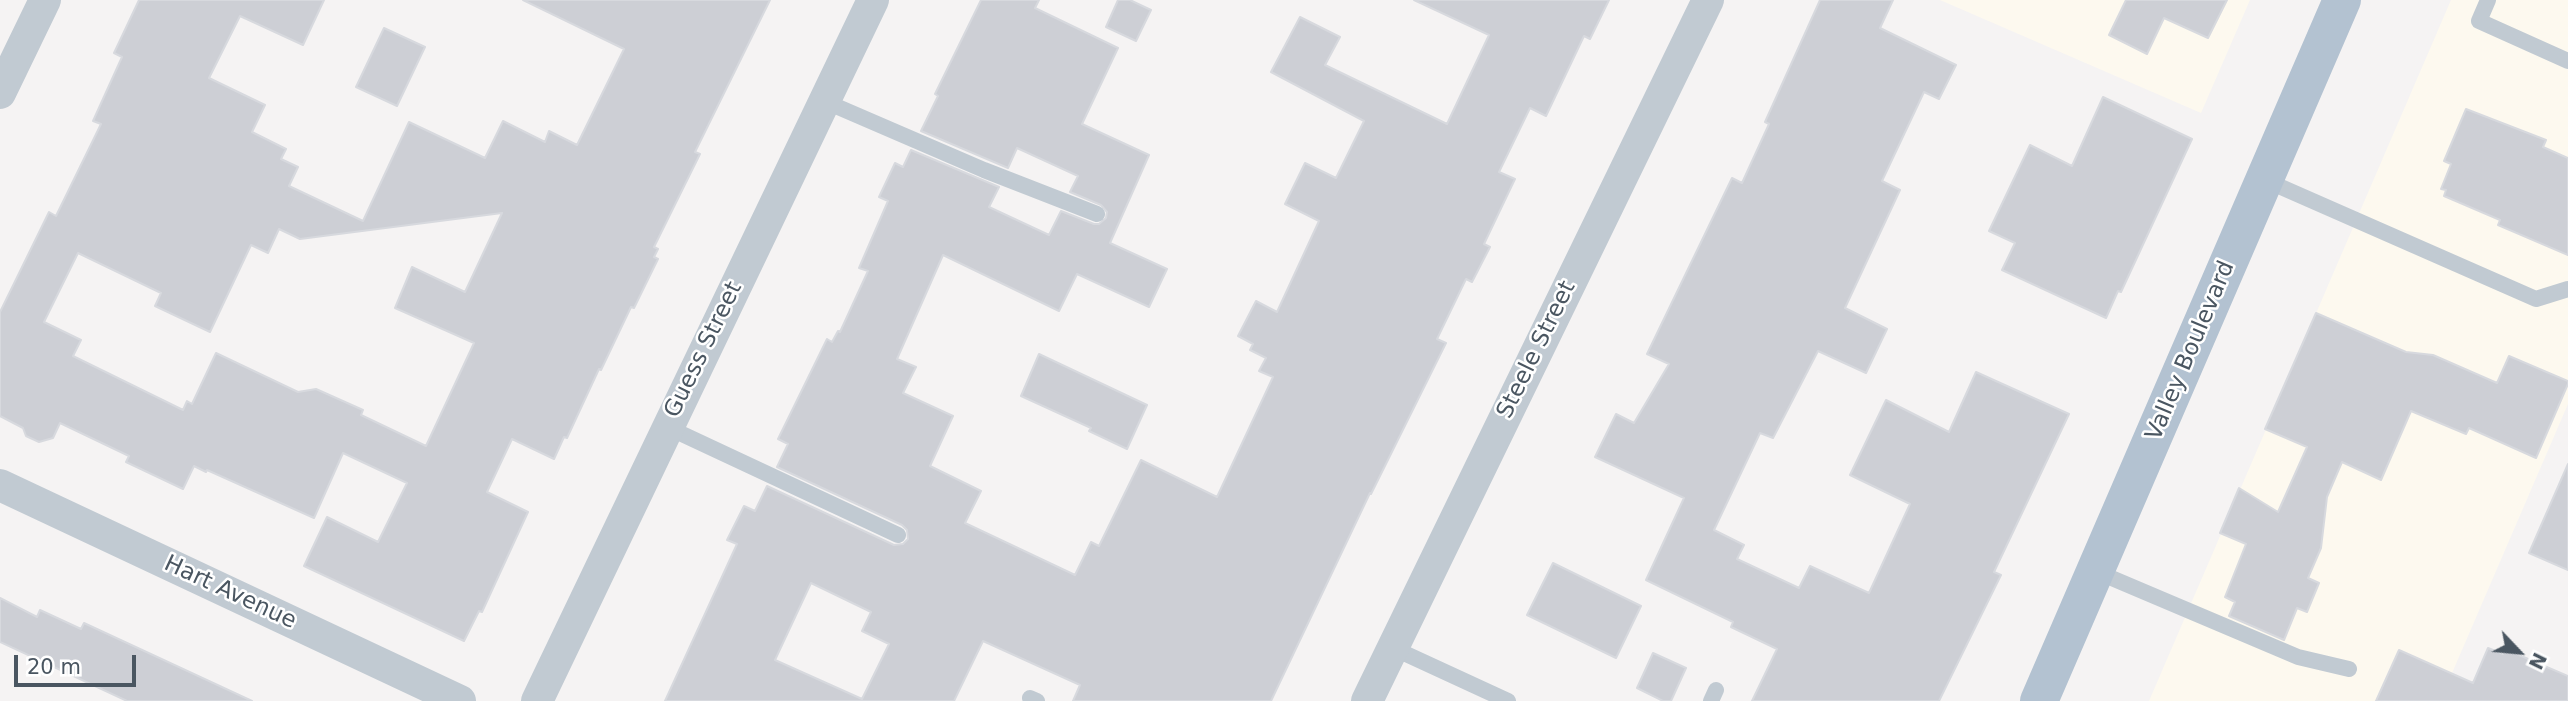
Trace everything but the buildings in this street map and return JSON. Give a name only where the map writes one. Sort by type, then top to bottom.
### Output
[{"type":"main road","name":"Valley Boulevard","points":[[2039,701],[2342,0]]},
{"type":"street","points":[[0,93],[45,0]]},
{"type":"street","name":"Guess Street","points":[[537,701],[873,0]]},
{"type":"street","name":"Steele Street","points":[[1367,701],[1708,0]]},
{"type":"street","name":"Hart Avenue","points":[[0,485],[460,701]]},
{"type":"lane","points":[[2488,0],[2479,22],[2568,61]]},
{"type":"lane","points":[[824,102],[984,170],[1097,214]]},
{"type":"lane","points":[[2265,180],[2536,299],[2568,289]]},
{"type":"lane","points":[[667,427],[898,536]]},
{"type":"lane","points":[[2095,571],[2298,657],[2349,669]]},
{"type":"lane","points":[[1393,648],[1508,701]]},
{"type":"shaded area","points":[[1940,0],[2250,0],[2201,113]]},
{"type":"shaded area","points":[[2451,0],[2568,0],[2568,404],[2440,701],[2149,701]]}]
